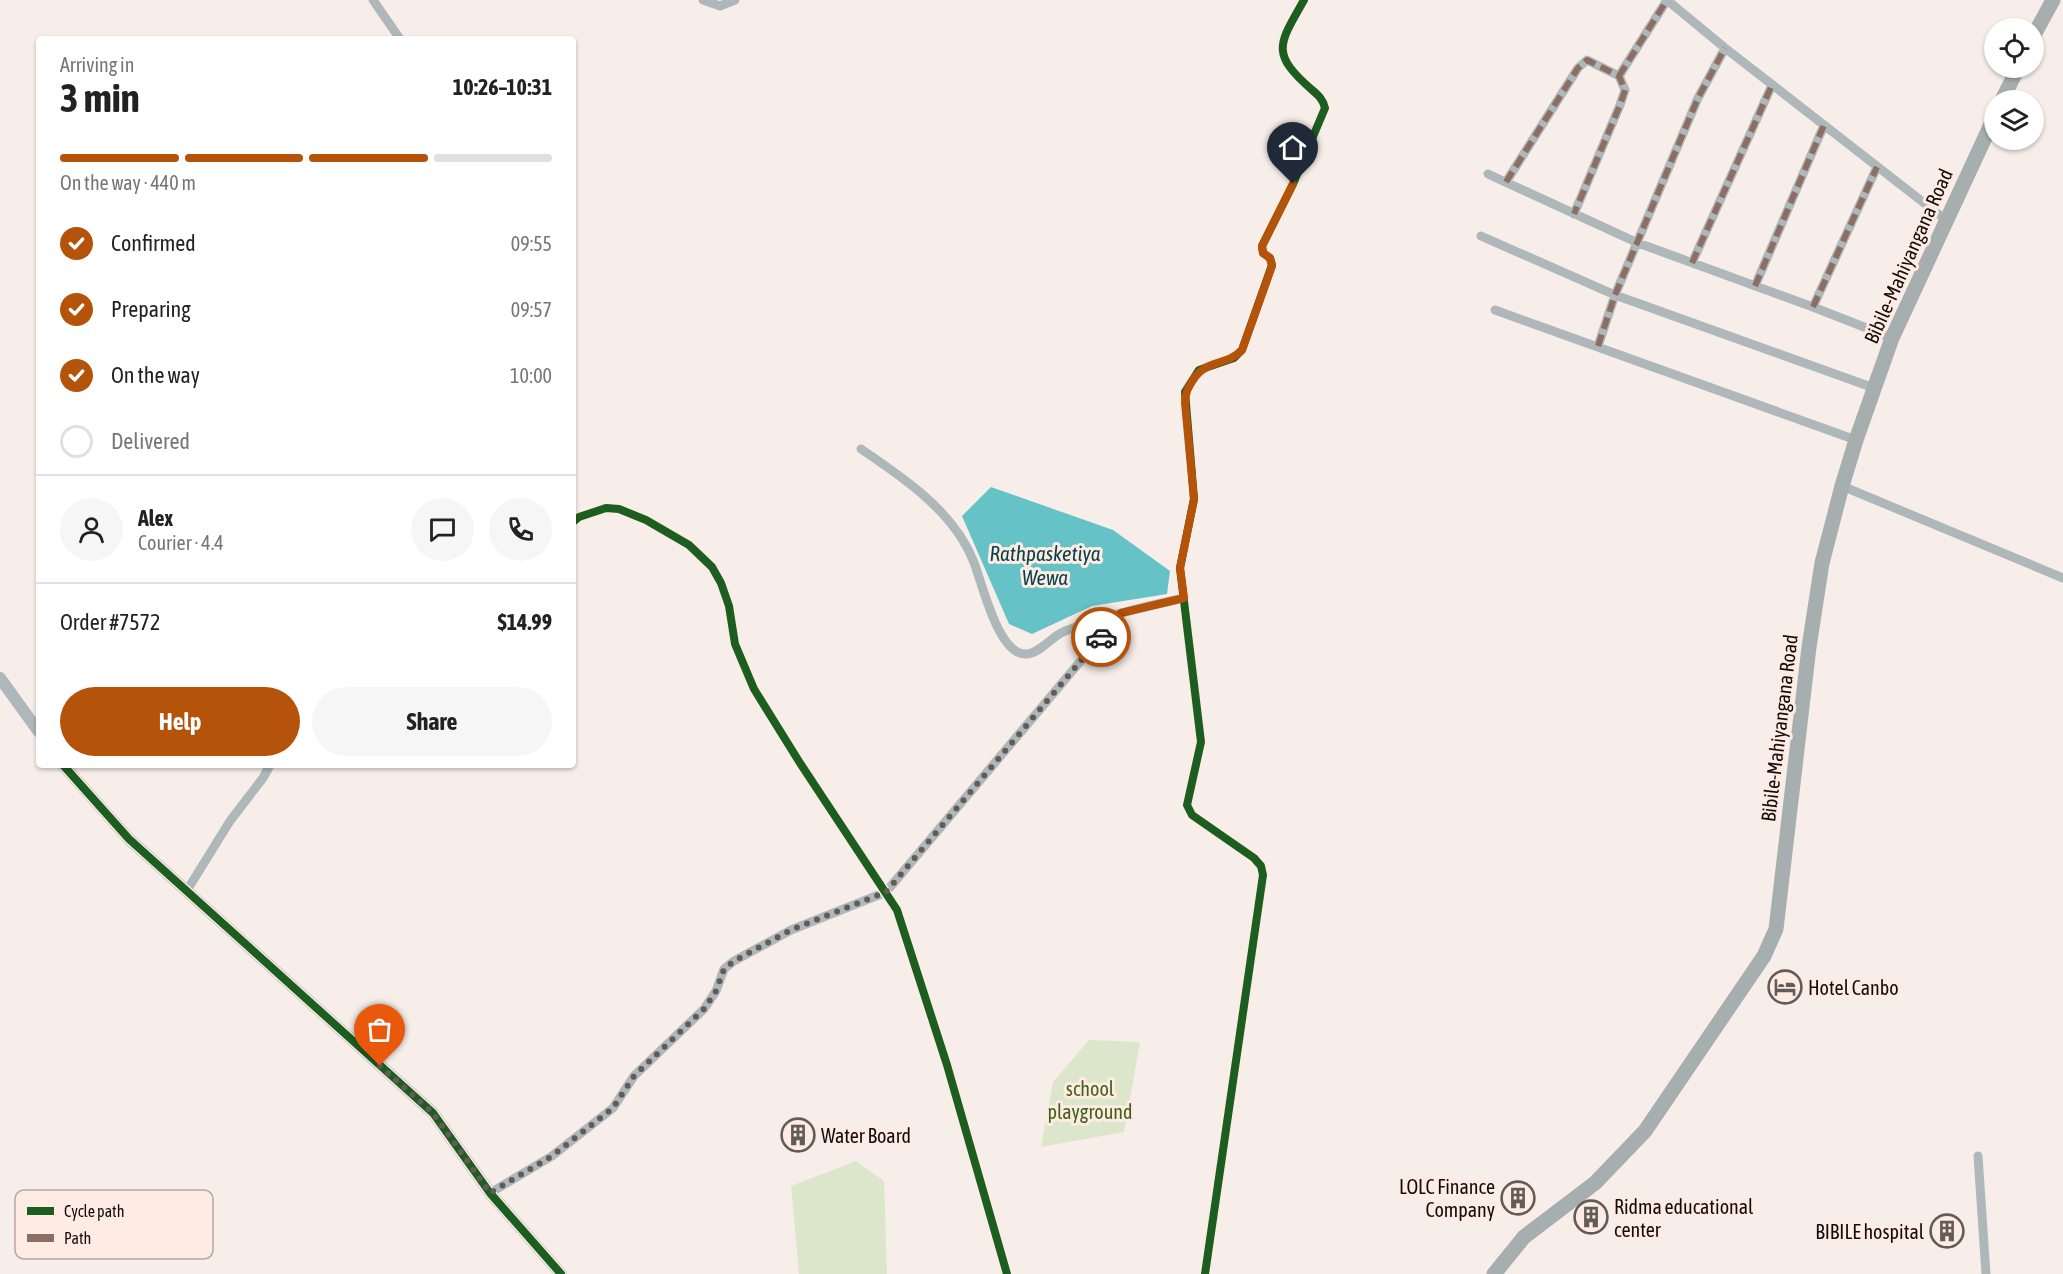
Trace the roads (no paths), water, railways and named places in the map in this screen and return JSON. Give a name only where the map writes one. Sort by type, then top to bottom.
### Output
[{"type":"main road","points":[[2043,18],[2053,0]]},
{"type":"main road","name":"Bibile-Mahiyangana Road","points":[[1494,1274],[1524,1237],[1595,1183],[1645,1131],[1764,956],[1776,929],[1810,636],[1821,563],[1856,440],[1892,338],[1984,139]]},
{"type":"street","points":[[373,0],[398,36]]},
{"type":"street","points":[[703,0],[720,6],[735,0]]},
{"type":"street","points":[[1205,1274],[1263,875],[1261,866],[1254,858],[1192,815],[1187,805],[1201,742],[1180,568],[1194,499],[1185,392],[1199,370],[1234,358],[1242,350],[1272,266],[1270,258],[1263,253],[1262,246],[1293,184],[1325,108],[1324,100],[1292,72],[1284,60],[1282,44],[1304,0]]},
{"type":"street","points":[[1619,76],[1667,0],[1946,220]]},
{"type":"street","points":[[1598,346],[1615,295],[1698,98],[1725,48]]},
{"type":"street","points":[[1506,182],[1578,68],[1587,60],[1619,76],[1625,90],[1574,214]]},
{"type":"street","points":[[1692,263],[1772,85]]},
{"type":"street","points":[[1755,286],[1824,125]]},
{"type":"street","points":[[1813,307],[1877,166]]},
{"type":"street","points":[[1488,174],[1638,243],[1892,338]]},
{"type":"street","points":[[1481,236],[1615,295],[1874,388]]},
{"type":"street","points":[[1495,310],[1856,440]]},
{"type":"street","points":[[861,449],[907,480],[956,529],[973,559],[994,622],[1012,650],[1020,654],[1030,654],[1061,632],[1089,622],[1184,598]]},
{"type":"street","points":[[1842,486],[2063,578]]},
{"type":"street","points":[[576,520],[606,508],[619,509],[646,520],[689,545],[712,567],[724,591],[729,606],[735,644],[753,689],[897,910],[948,1065],[1007,1274]]},
{"type":"street","points":[[490,1193],[552,1156],[613,1108],[634,1076],[704,1009],[716,991],[724,969],[734,961],[791,930],[886,891],[1121,613]]},
{"type":"street","points":[[0,678],[36,728]]},
{"type":"street","points":[[66,768],[129,839],[433,1113],[490,1193],[561,1274]]},
{"type":"street","points":[[186,892],[230,821],[264,778],[269,768]]},
{"type":"street","points":[[1978,1156],[1986,1274]]},
{"type":"water","name":"Rathpasketiya Wewa","points":[[991,487],[1113,530],[1170,571],[1167,594],[1092,606],[1032,634],[1009,624],[962,516]]},
{"type":"place","name":"Hotel Canbo","points":[[1785,987]]},
{"type":"place","name":"Water Board","points":[[798,1135]]},
{"type":"place","name":"LOLC Finance Company","points":[[1518,1198]]},
{"type":"place","name":"Ridma educational center","points":[[1591,1217]]},
{"type":"place","name":"BIBILE hospital","points":[[1947,1231]]},
{"type":"park label","name":"school playground","points":[[1090,1100]]}]
